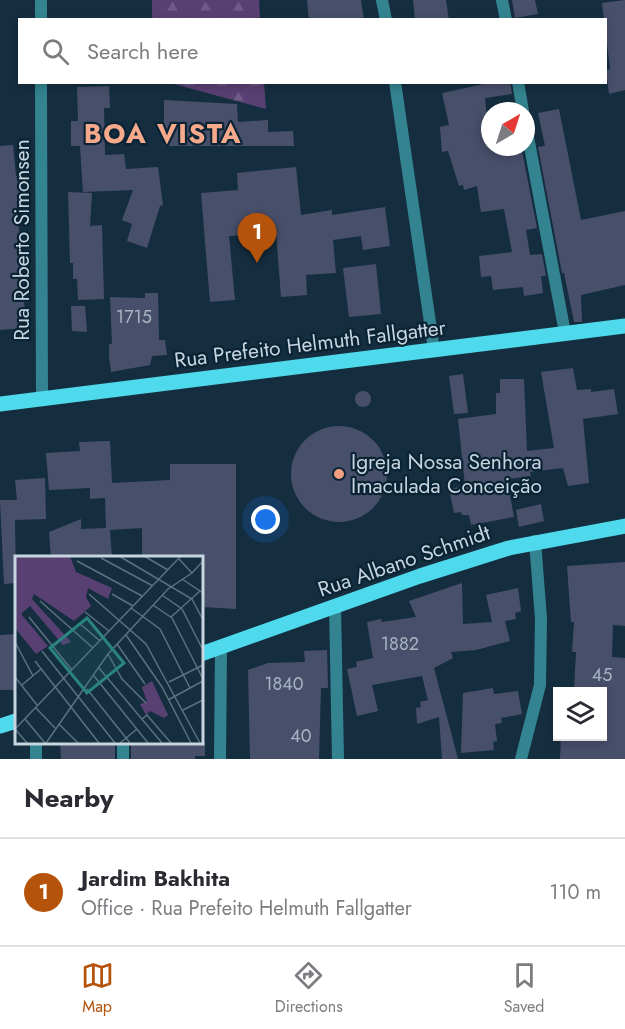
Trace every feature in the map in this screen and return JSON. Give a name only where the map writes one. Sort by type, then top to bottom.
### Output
[{"type":"main road","name":"Rua Prefeito Helmuth Fallgatter","points":[[0,404],[625,326]]},
{"type":"main road","name":"Rua Albano Schmidt","points":[[202,654],[431,573],[535,541],[625,526]]},
{"type":"main road","points":[[0,726],[15,721]]},
{"type":"street","points":[[41,0],[41,18]]},
{"type":"street","points":[[382,0],[386,18]]},
{"type":"street","points":[[502,0],[506,18]]},
{"type":"street","name":"Rua Roberto Simonsen","points":[[41,84],[42,398]]},
{"type":"street","points":[[395,84],[434,350]]},
{"type":"street","points":[[518,84],[521,102]]},
{"type":"street","points":[[532,156],[565,333]]},
{"type":"street","points":[[521,759],[540,685],[541,619],[535,541]]},
{"type":"street","points":[[335,606],[338,759]]},
{"type":"street","points":[[220,759],[221,647]]},
{"type":"green space","points":[[152,0],[259,0],[260,18],[152,18]]},
{"type":"green space","points":[[174,84],[264,84],[266,109]]},
{"type":"building","points":[[307,0],[361,0],[364,18],[309,18]]},
{"type":"building","points":[[413,0],[446,0],[449,18],[415,18]]},
{"type":"building","points":[[512,0],[535,0],[538,14],[515,18]]},
{"type":"building","points":[[625,0],[625,90],[609,94],[607,18],[604,18],[602,3]]},
{"type":"building","points":[[484,84],[510,84],[512,94],[485,98],[485,102],[481,102],[481,156],[523,156],[537,228],[526,230],[530,255],[542,254],[546,276],[541,276],[543,293],[524,296],[523,287],[493,290],[491,276],[481,277],[479,256],[512,252],[504,209],[481,212],[477,186],[464,190],[463,185],[459,186],[448,151],[442,152],[440,127],[449,125],[442,93]]},
{"type":"building","points":[[109,86],[110,108],[104,108],[105,155],[124,154],[126,169],[158,167],[163,205],[160,206],[147,248],[127,241],[132,224],[122,220],[133,190],[83,192],[80,146],[71,146],[71,121],[78,121],[77,87]]},
{"type":"building","points":[[164,100],[237,104],[238,122],[268,120],[268,132],[293,131],[294,146],[164,146]]},
{"type":"building","points":[[559,109],[581,220],[625,211],[625,285],[581,295],[582,322],[574,322],[564,273],[562,273],[538,147],[545,146],[538,113]]},
{"type":"building","points":[[13,145],[16,176],[21,176],[23,203],[17,204],[26,328],[0,330],[0,146]]},
{"type":"building","points":[[296,167],[301,215],[332,210],[332,215],[385,207],[390,246],[363,250],[361,236],[333,240],[336,273],[306,275],[307,295],[281,297],[276,233],[229,236],[235,300],[210,302],[201,193],[238,190],[237,173]]},
{"type":"building","points":[[68,192],[92,193],[90,226],[102,225],[104,299],[78,300],[77,279],[73,279],[73,263],[70,263]]},
{"type":"building","points":[[376,264],[381,314],[349,317],[343,268]]},
{"type":"building","points":[[145,293],[158,293],[159,340],[165,340],[167,355],[152,356],[150,365],[111,372],[110,297],[145,298]]},
{"type":"building","points":[[71,306],[85,306],[87,332],[72,331]]},
{"type":"building","points":[[573,368],[577,390],[591,389],[591,392],[614,389],[618,414],[583,419],[589,483],[568,486],[563,468],[530,472],[531,476],[507,479],[514,517],[471,525],[469,515],[462,515],[461,512],[454,513],[449,489],[465,486],[458,419],[496,414],[496,393],[500,393],[500,379],[524,379],[527,451],[554,448],[541,372]]},
{"type":"building","points":[[463,374],[468,413],[454,414],[449,376]]},
{"type":"building","points":[[363,391],[371,399],[363,407],[355,399]]},
{"type":"building","name":"Igreja Nossa Senhora Imaculada Conceição","points":[[339,426],[357,430],[373,440],[383,456],[387,474],[383,492],[373,508],[357,518],[339,522],[321,518],[305,508],[295,492],[291,474],[295,456],[305,440],[321,430]]},
{"type":"building","points":[[110,441],[112,483],[170,480],[170,464],[236,464],[236,609],[202,607],[202,556],[142,556],[142,528],[110,530],[112,556],[51,556],[49,532],[81,519],[81,529],[106,528],[105,498],[90,499],[90,488],[49,490],[46,453],[80,451],[79,442]]},
{"type":"building","points":[[45,478],[46,519],[15,520],[15,583],[4,584],[0,500],[17,500],[15,480]]},
{"type":"building","points":[[541,504],[544,521],[519,527],[516,510]]},
{"type":"building","points":[[625,562],[625,626],[613,625],[612,657],[625,658],[625,759],[560,759],[561,741],[607,741],[607,687],[574,687],[576,652],[572,652],[574,622],[571,622],[567,566]]},
{"type":"building","points":[[462,583],[463,624],[492,622],[486,595],[518,588],[521,611],[515,613],[516,619],[505,621],[510,641],[476,650],[451,652],[453,658],[434,668],[458,759],[442,759],[439,717],[417,724],[416,708],[421,707],[420,702],[428,700],[422,676],[372,685],[378,711],[357,716],[347,669],[357,667],[356,662],[373,658],[367,622],[416,617],[409,601]]},
{"type":"building","points":[[15,634],[15,690],[0,690],[0,635]]},
{"type":"building","points":[[327,650],[328,688],[321,688],[319,759],[250,759],[248,670],[268,663],[305,662],[304,651]]},
{"type":"building","points":[[493,688],[494,694],[518,691],[522,714],[501,718],[502,723],[495,724],[497,741],[493,742],[494,750],[461,753],[463,693]]},
{"type":"building","points":[[205,742],[205,756],[195,756],[195,759],[131,759],[131,744],[202,744]]},
{"type":"building","points":[[60,744],[115,744],[115,759],[61,759]]},
{"type":"place","name":"Jardim Bakhita","points":[[257,263]]},
{"type":"place","name":"Igreja Nossa Senhora Imaculada Conceição","points":[[339,474]]},
{"type":"district","name":"BOA VISTA","points":[[163,134]]}]
